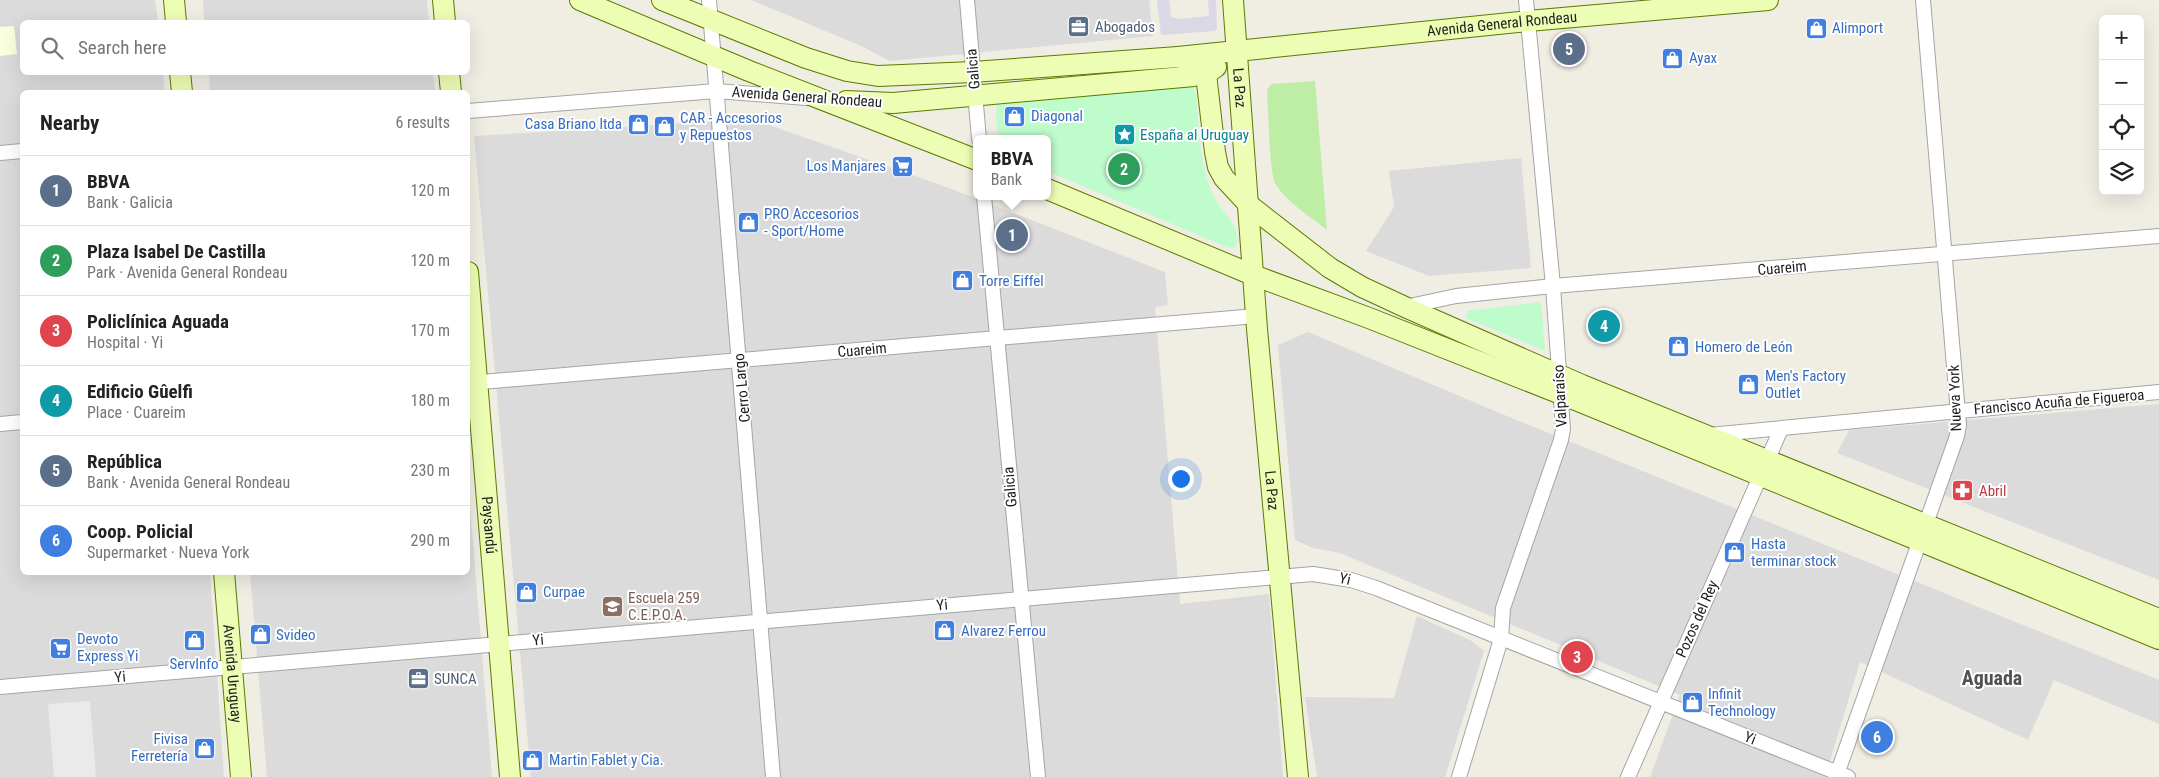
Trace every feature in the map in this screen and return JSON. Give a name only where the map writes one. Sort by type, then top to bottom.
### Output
[{"type":"main road","points":[[174,0],[176,20]]},
{"type":"main road","points":[[443,0],[445,20]]},
{"type":"main road","points":[[580,0],[713,56],[973,158]]},
{"type":"main road","name":"Avenida General Rondeau","points":[[662,0],[806,58],[847,71],[878,76],[973,72],[1178,57],[1528,21],[1768,0]]},
{"type":"main road","name":"La Paz","points":[[1233,0],[1256,316],[1298,777]]},
{"type":"main road","points":[[1206,74],[1237,51]]},
{"type":"main road","name":"Avenida General Rondeau","points":[[1178,57],[1197,64],[1206,74]]},
{"type":"main road","name":"Avenida General Rondeau","points":[[826,100],[893,103],[1206,74]]},
{"type":"main road","name":"La Paz","points":[[1206,74],[1218,167],[1224,178],[1249,205]]},
{"type":"main road","points":[[180,75],[182,90]]},
{"type":"main road","points":[[449,75],[451,90]]},
{"type":"main road","points":[[1051,191],[1253,275],[1703,435],[1763,469]]},
{"type":"main road","points":[[1249,205],[1330,268],[1362,287],[1560,385],[1922,532],[2159,619]]},
{"type":"main road","name":"Paysandú","points":[[470,316],[473,383],[510,777]]},
{"type":"main road","points":[[1922,532],[2159,639]]},
{"type":"main road","name":"Avenida Uruguay","points":[[224,575],[241,777]]},
{"type":"street","name":"Cerro Largo","points":[[709,0],[773,777]]},
{"type":"street","name":"Galicia","points":[[967,0],[979,135]]},
{"type":"street","name":"Valparaíso","points":[[1459,777],[1501,639],[1503,608],[1561,440],[1563,429],[1553,286],[1526,0]]},
{"type":"street","name":"Nueva York","points":[[1840,776],[1922,532],[1958,436],[1958,411],[1946,254],[1923,0]]},
{"type":"street","name":"Avenida General Rondeau","points":[[470,112],[716,91],[826,100]]},
{"type":"street","points":[[0,153],[20,151]]},
{"type":"street","name":"Galicia","points":[[984,200],[1038,777]]},
{"type":"street","name":"Cuareim","points":[[1405,307],[1456,296],[1553,286],[2159,236]]},
{"type":"street","name":"Cuareim","points":[[473,383],[1256,316]]},
{"type":"street","name":"Francisco Acuña de Figueroa","points":[[1703,435],[2159,392]]},
{"type":"street","points":[[0,424],[20,422]]},
{"type":"street","points":[[1763,469],[1781,429]]},
{"type":"street","name":"Pozos del Rey","points":[[1628,777],[1763,469]]},
{"type":"street","name":"Yi","points":[[0,687],[1312,574],[1351,580],[1661,701],[1840,776]]},
{"type":"shaded area","points":[[0,0],[155,0],[158,20],[20,20],[20,75],[163,75],[165,90],[20,90],[20,575],[210,575],[224,777],[0,777]]},
{"type":"shaded area","points":[[203,0],[427,0],[429,20],[204,20]]},
{"type":"shaded area","points":[[751,0],[1149,0],[1153,36],[890,61],[861,46]]},
{"type":"shaded area","points":[[1157,0],[1169,0],[1171,17],[1181,19],[1209,16],[1208,0],[1216,0],[1217,29],[1215,31],[1161,35]]},
{"type":"shaded area","points":[[14,26],[17,54],[0,56],[0,27]]},
{"type":"shaded area","points":[[209,75],[433,75],[435,90],[210,90]]},
{"type":"shaded area","points":[[752,119],[949,188],[973,197],[973,200],[980,200],[1165,272],[1168,305],[1155,307],[1180,604],[1269,594],[1283,777],[531,777],[474,136]]},
{"type":"shaded area","points":[[1521,158],[1531,268],[1429,276],[1366,251],[1394,207],[1389,171]]},
{"type":"shaded area","points":[[1308,332],[1502,414],[2159,680],[2159,724],[2054,680],[2028,740],[1860,662],[1825,777],[1650,777],[1680,695],[1340,553],[1313,548],[1295,540],[1278,345]]},
{"type":"shaded area","points":[[2159,404],[2159,580],[1837,453],[1849,430]]},
{"type":"shaded area","points":[[470,507],[492,777],[267,777],[250,575],[470,575]]},
{"type":"shaded area","points":[[1417,616],[1470,640],[1484,651],[1445,777],[1317,777],[1305,697],[1394,698]]},
{"type":"shaded area","points":[[90,701],[96,777],[54,777],[48,704]]},
{"type":"green space","points":[[1315,81],[1327,230],[1292,203],[1280,190],[1273,177],[1271,154],[1267,90],[1271,84]]},
{"type":"green space","points":[[1191,86],[1196,92],[1200,141],[1206,177],[1217,202],[1231,220],[1238,242],[1234,247],[1229,248],[1051,173],[1051,135],[999,135],[996,120],[997,103]]},
{"type":"green space","points":[[1541,302],[1545,351],[1466,318],[1467,311]]},
{"type":"place","name":"Abogados","points":[[1079,27]]},
{"type":"place","name":"Alimport","points":[[1816,28]]},
{"type":"place","name":"República","points":[[1569,49]]},
{"type":"place","name":"Ayax","points":[[1673,58]]},
{"type":"place","name":"Diagonal","points":[[1015,116]]},
{"type":"place","name":"Casa Briano ltda","points":[[638,124]]},
{"type":"place","name":"CAR - Accesorios y Repuestos","points":[[664,127]]},
{"type":"place","name":"España al Uruguay","points":[[1124,135]]},
{"type":"place","name":"Los Manjares","points":[[902,166]]},
{"type":"place","name":"Plaza Isabel De Castilla","points":[[1124,169]]},
{"type":"place","name":"PRO Accesorios - Sport/Home","points":[[748,223]]},
{"type":"place","name":"BBVA","points":[[1012,235]]},
{"type":"place","name":"Torre Eiffel","points":[[963,281]]},
{"type":"place","name":"Edificio Gûelfi","points":[[1604,326]]},
{"type":"place","name":"Homero de León","points":[[1679,347]]},
{"type":"place","name":"Men's Factory Outlet","points":[[1749,385]]},
{"type":"place","name":"Abril","points":[[1963,491]]},
{"type":"place","name":"Hasta terminar stock","points":[[1735,553]]},
{"type":"place","name":"Curpae","points":[[527,592]]},
{"type":"place","name":"Escuela 259 C.E.P.O.A.","points":[[612,607]]},
{"type":"place","name":"Alvarez Ferrou","points":[[945,631]]},
{"type":"place","name":"Svideo","points":[[260,635]]},
{"type":"place","name":"ServInfo","points":[[194,641]]},
{"type":"place","name":"Devoto Express Yi","points":[[61,648]]},
{"type":"place","name":"Policlínica Aguada","points":[[1577,657]]},
{"type":"place","name":"SUNCA","points":[[418,679]]},
{"type":"place","name":"Infinit Technology","points":[[1692,703]]},
{"type":"place","name":"Coop. Policial","points":[[1877,737]]},
{"type":"place","name":"Fivisa Ferretería","points":[[204,748]]},
{"type":"place","name":"Martin Fablet y Cia.","points":[[533,760]]},
{"type":"district","name":"Aguada","points":[[1992,678]]}]
